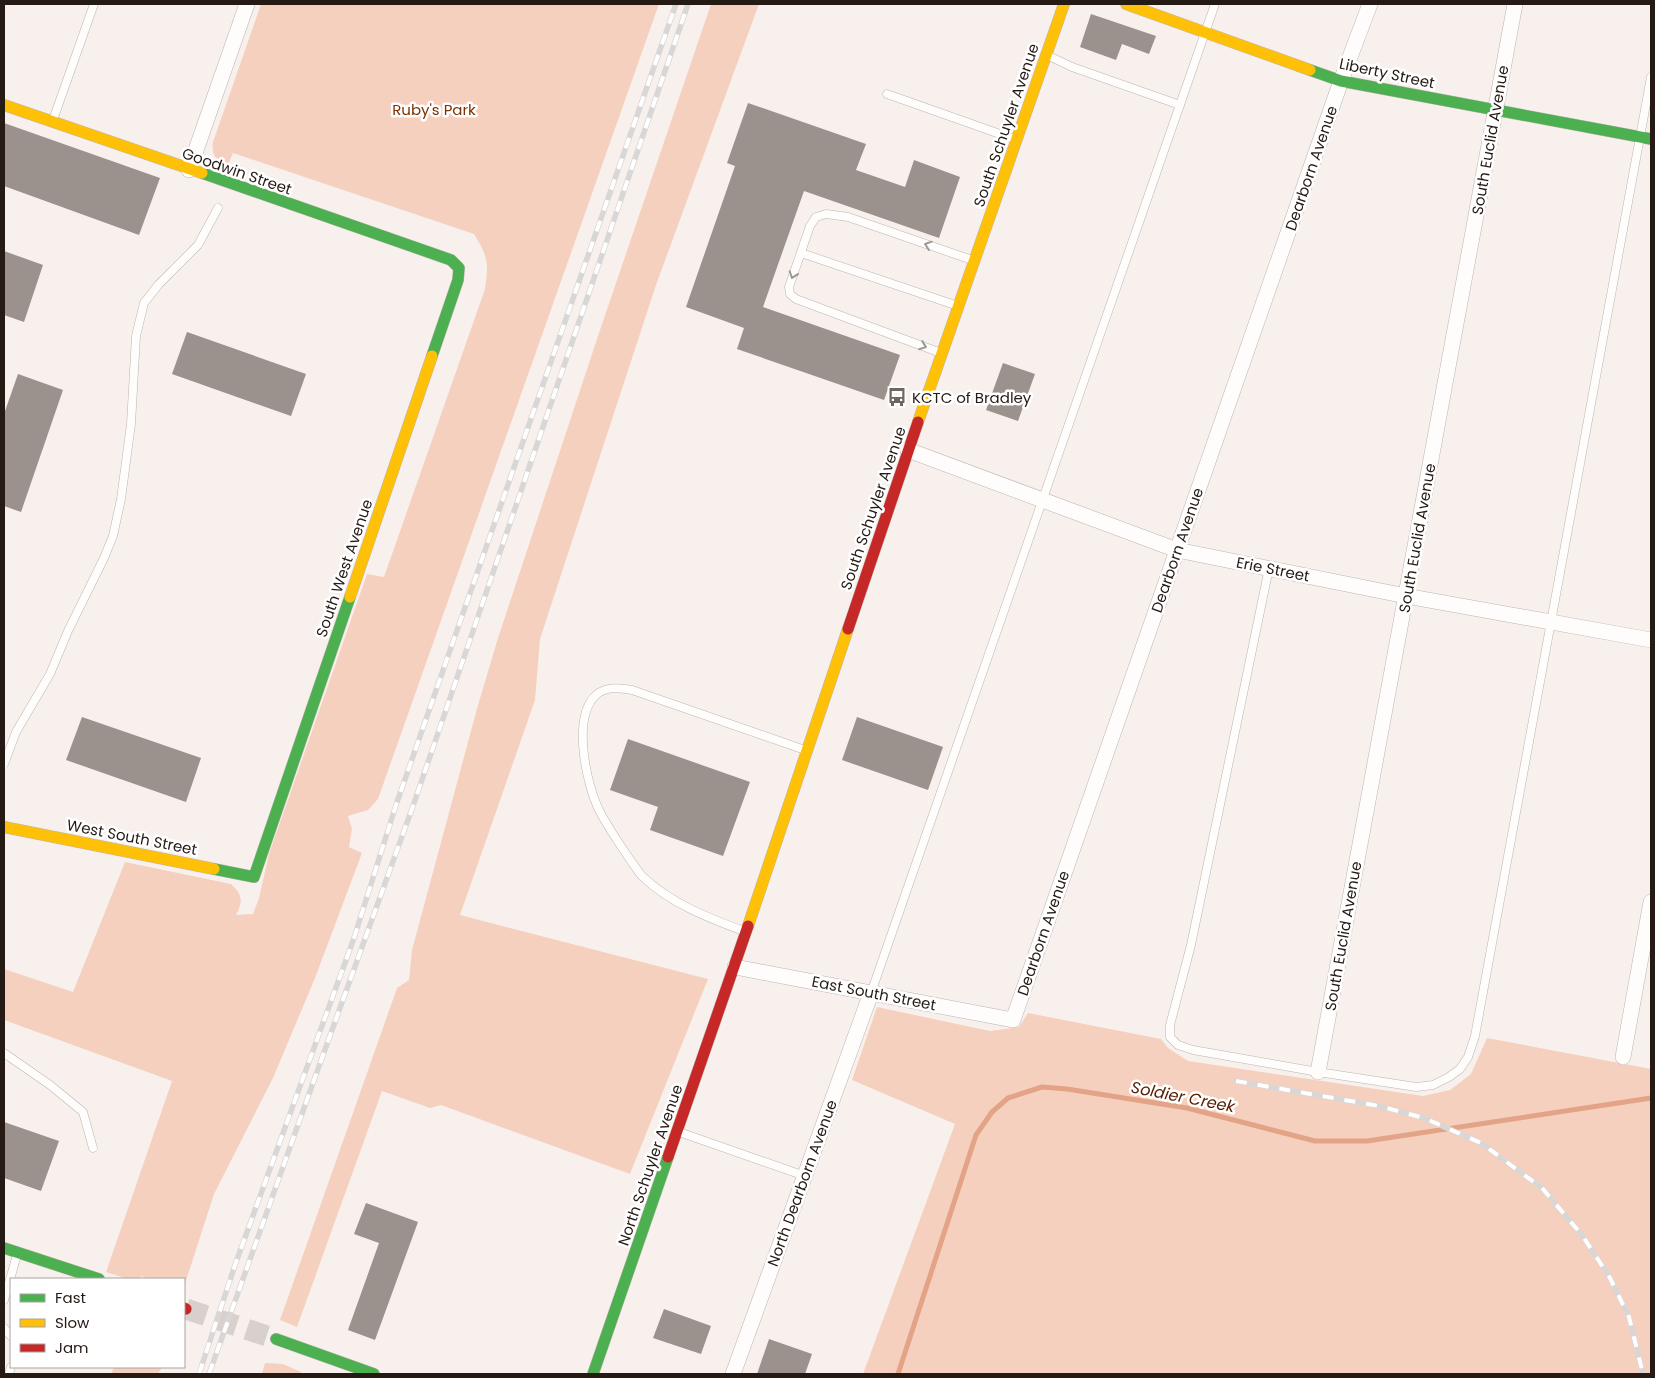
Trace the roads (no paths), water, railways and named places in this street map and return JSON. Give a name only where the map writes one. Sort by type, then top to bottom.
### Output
[{"type":"street","points":[[189,170],[248,4]]},
{"type":"street","name":"South Schuyler Avenue","points":[[735,966],[908,450],[1064,4]]},
{"type":"street","name":"Liberty Street","points":[[1126,4],[1341,81],[1646,138]]},
{"type":"street","name":"Dearborn Avenue","points":[[1013,1020],[1341,81],[1370,4]]},
{"type":"street","name":"South Euclid Avenue","points":[[1318,1072],[1515,4]]},
{"type":"street","name":"Goodwin Street","points":[[4,105],[451,260],[459,268]]},
{"type":"street","name":"South West Avenue","points":[[254,877],[458,280],[459,268]]},
{"type":"street","name":"Erie Street","points":[[908,450],[1177,550],[1406,596],[1651,640]]},
{"type":"street","name":"West South Street","points":[[4,827],[254,877]]},
{"type":"street","points":[[1623,1057],[1651,902]]},
{"type":"street","name":"East South Street","points":[[735,966],[1013,1020]]},
{"type":"street","name":"North Schuyler Avenue","points":[[593,1374],[735,966]]},
{"type":"street","name":"North Dearborn Avenue","points":[[734,1374],[871,993]]},
{"type":"street","points":[[4,1248],[96,1278]]},
{"type":"street","points":[[276,1339],[374,1374]]},
{"type":"lane","points":[[52,122],[94,4]]},
{"type":"lane","points":[[871,993],[1215,4]]},
{"type":"lane","points":[[1046,55],[1072,67],[1180,105]]},
{"type":"lane","points":[[1269,568],[1191,945],[1170,1025],[1170,1037],[1178,1045],[1193,1050],[1416,1087],[1433,1085],[1460,1069],[1468,1057],[1475,1036],[1551,622],[1646,138],[1651,77]]},
{"type":"lane","points":[[887,94],[1016,140]]},
{"type":"lane","points":[[4,764],[16,732],[50,674],[113,536],[121,499],[131,424],[136,336],[144,304],[159,284],[198,245],[218,208]]},
{"type":"lane","points":[[942,354],[796,298],[790,294],[789,287],[810,226],[816,217],[826,214],[848,217],[974,261]]},
{"type":"lane","points":[[801,253],[958,306]]},
{"type":"lane","points":[[746,933],[700,914],[670,898],[642,875],[619,844],[600,811],[590,786],[584,752],[583,730],[586,715],[596,695],[608,689],[632,690],[807,750]]},
{"type":"lane","points":[[4,1053],[50,1085],[83,1112],[93,1148]]},
{"type":"lane","points":[[677,1131],[805,1176]]},
{"type":"lane","points":[[10,1278],[17,1253]]},
{"type":"lane","points":[[4,1300],[10,1278]]},
{"type":"waterway","name":"Soldier Creek","points":[[898,1374],[976,1135],[992,1112],[1008,1098],[1042,1087],[1067,1089],[1187,1108],[1315,1141],[1367,1141],[1651,1098]]},
{"type":"tunnel","points":[[186,1309],[276,1339]]},
{"type":"railway","points":[[199,1374],[235,1265],[354,938],[396,805],[676,4]]},
{"type":"railway","points":[[209,1374],[413,806],[688,4]]},
{"type":"railway","points":[[1236,1081],[1379,1106],[1424,1118],[1481,1143],[1542,1188],[1582,1235],[1610,1278],[1629,1317],[1643,1374]]},
{"type":"place","name":"KCTC of Bradley","points":[[897,397]]},
{"type":"park label","name":"Ruby's Park","points":[[434,109]]}]
